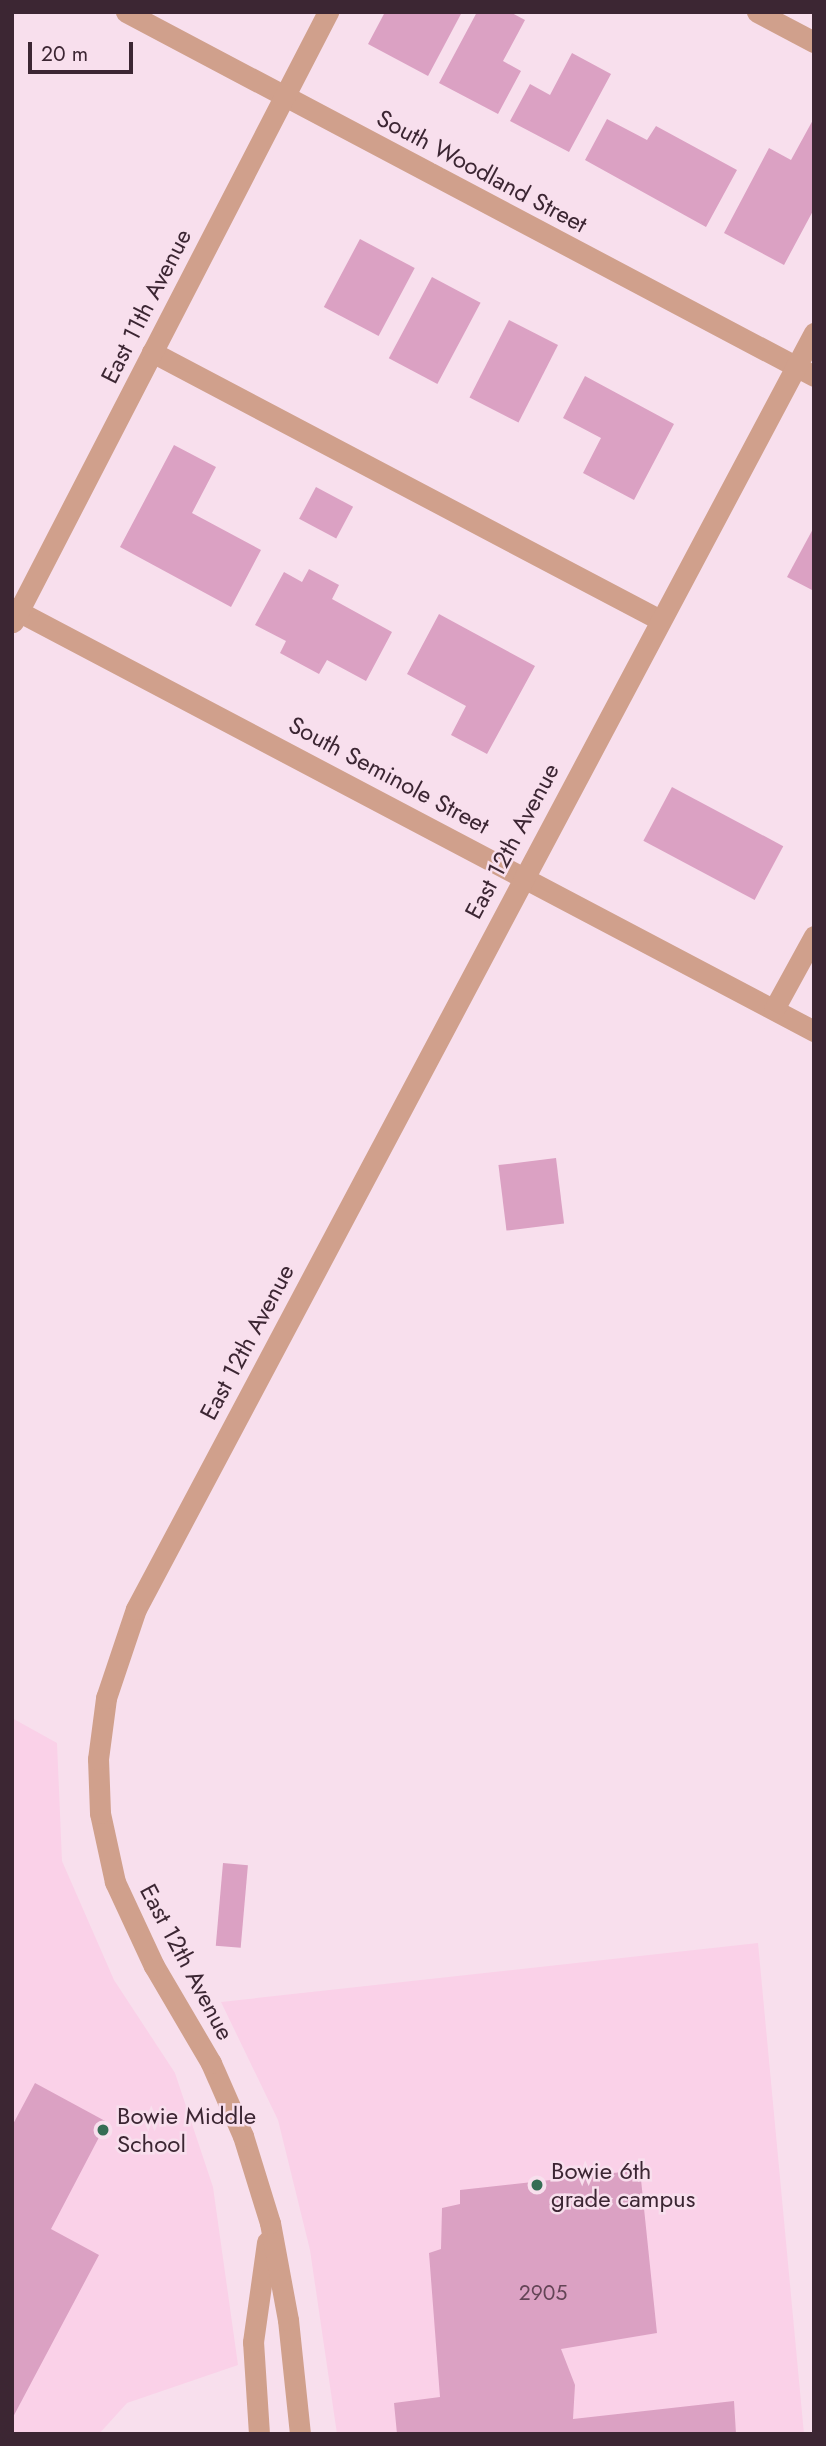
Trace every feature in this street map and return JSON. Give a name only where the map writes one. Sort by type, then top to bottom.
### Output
[{"type":"street","name":"South Woodland Street","points":[[126,12],[805,371]]},
{"type":"street","name":"East 11th Avenue","points":[[14,615],[328,12]]},
{"type":"street","points":[[757,12],[814,42]]},
{"type":"street","name":"East 12th Avenue","points":[[300,2434],[288,2320],[270,2223],[243,2136],[211,2063],[154,1966],[115,1882],[100,1813],[99,1759],[106,1698],[136,1609],[523,874],[660,620],[805,371],[814,333]]},
{"type":"street","points":[[152,352],[660,620]]},
{"type":"street","name":"South Seminole Street","points":[[14,615],[523,874],[814,1031]]},
{"type":"street","points":[[774,1009],[814,936]]},
{"type":"street","points":[[259,2434],[253,2342],[270,2223]]},
{"type":"shaded area","name":"Bowie Middle School","points":[[12,1718],[57,1743],[62,1861],[114,1980],[175,2073],[213,2187],[238,2365],[127,2403],[99,2434],[12,2434]]},
{"type":"shaded area","name":"Bowie 6th grade campus","points":[[758,1943],[804,2434],[337,2434],[310,2250],[278,2120],[221,2002]]},
{"type":"building","points":[[385,12],[462,12],[428,76],[368,44]]},
{"type":"building","points":[[477,12],[510,12],[525,20],[503,61],[521,71],[498,114],[439,83]]},
{"type":"building","points":[[572,53],[611,74],[569,152],[510,121],[530,84],[550,95]]},
{"type":"building","points":[[814,118],[814,209],[784,265],[724,233],[769,148],[791,160]]},
{"type":"building","points":[[607,119],[647,140],[656,126],[737,170],[706,227],[585,160]]},
{"type":"building","points":[[360,239],[415,268],[379,336],[324,307]]},
{"type":"building","points":[[432,277],[481,303],[437,384],[389,358]]},
{"type":"building","points":[[509,320],[558,345],[519,422],[470,398]]},
{"type":"building","points":[[585,376],[674,424],[634,500],[583,473],[601,438],[563,418]]},
{"type":"building","points":[[174,445],[216,467],[192,513],[261,550],[231,607],[120,547]]},
{"type":"building","points":[[316,487],[353,507],[336,539],[299,519]]},
{"type":"building","points":[[814,527],[814,591],[787,577]]},
{"type":"building","points":[[309,569],[339,585],[332,599],[392,632],[366,681],[327,660],[319,674],[280,653],[286,641],[255,625],[284,572],[302,582]]},
{"type":"building","points":[[439,614],[535,666],[487,754],[451,735],[466,706],[407,674]]},
{"type":"building","points":[[672,787],[783,846],[755,900],[643,841]]},
{"type":"building","points":[[556,1158],[564,1224],[506,1231],[498,1165]]},
{"type":"building","points":[[223,1863],[248,1865],[241,1948],[216,1946]]},
{"type":"building","points":[[35,2083],[107,2122],[51,2229],[99,2255],[12,2419],[12,2126]]},
{"type":"building","name":"Bowie 6th grade campus","points":[[640,2170],[657,2333],[561,2349],[575,2385],[573,2419],[734,2401],[736,2434],[397,2434],[394,2403],[440,2397],[429,2253],[441,2249],[442,2208],[460,2204],[460,2190]]},
{"type":"place","name":"Bowie Middle School","points":[[103,2130]]},
{"type":"place","name":"Bowie 6th grade campus","points":[[537,2185]]}]
